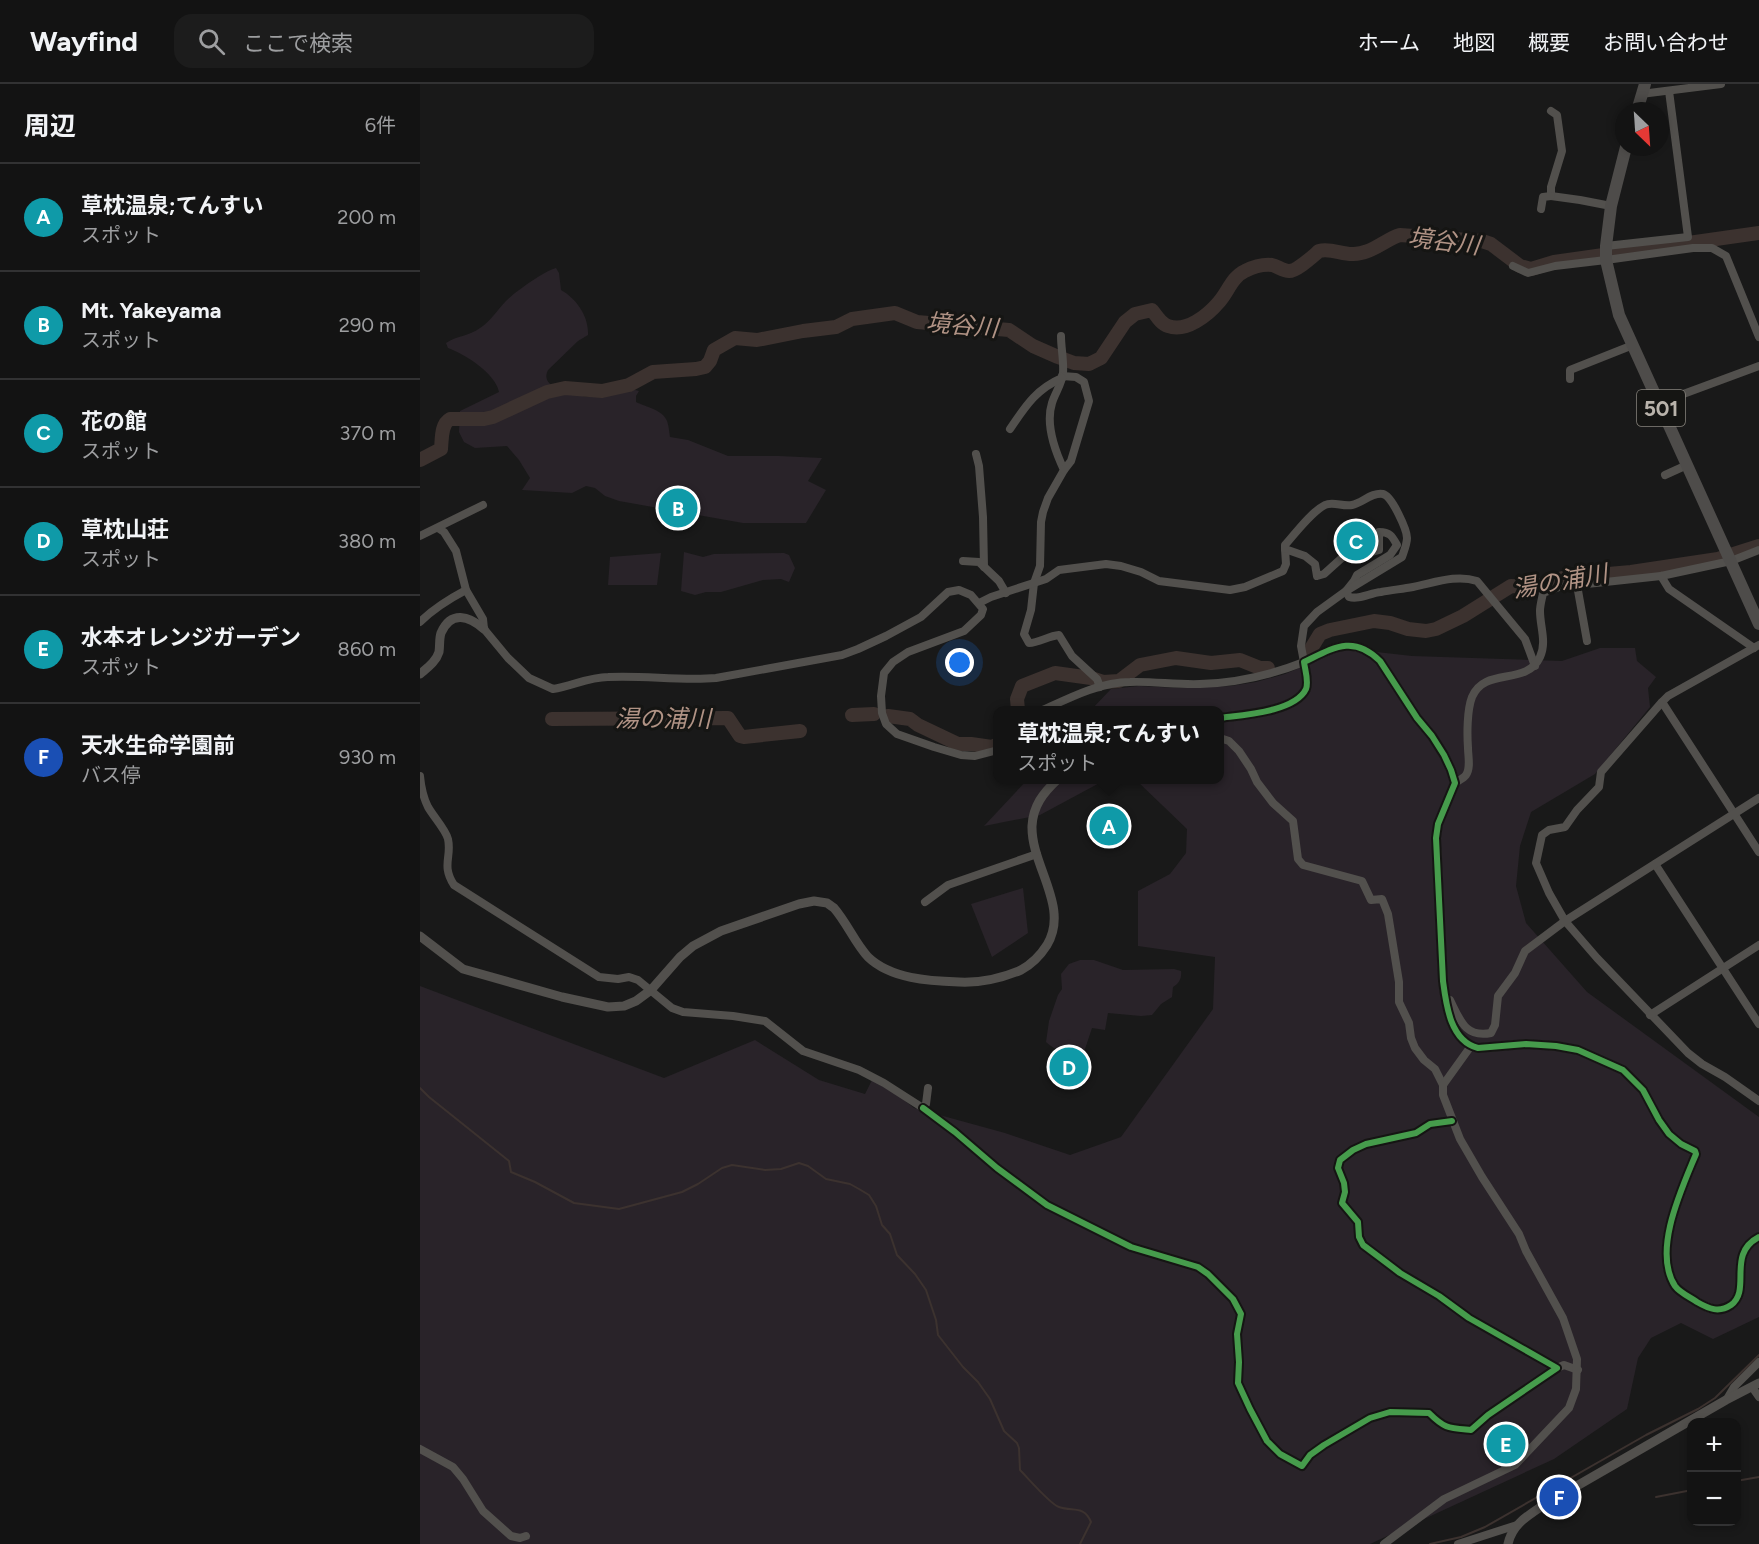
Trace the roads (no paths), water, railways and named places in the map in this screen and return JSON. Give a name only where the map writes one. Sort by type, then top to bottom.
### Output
[{"type":"highway","name":"501","points":[[1624,156],[1611,206],[1606,252],[1619,315],[1759,624]]},
{"type":"street","points":[[1643,89],[1669,91],[1721,84]]},
{"type":"street","points":[[1513,266],[1528,273],[1606,252],[1688,237],[1669,91]]},
{"type":"street","points":[[1551,111],[1557,115],[1562,151],[1551,187],[1551,196]]},
{"type":"street","points":[[1541,209],[1543,197],[1551,196],[1611,206]]},
{"type":"street","points":[[1606,252],[1712,248],[1726,256],[1759,337]]},
{"type":"street","points":[[1061,336],[1062,377],[1051,405],[1050,426],[1057,457],[1064,470]]},
{"type":"street","points":[[1570,379],[1570,370],[1633,345]]},
{"type":"street","points":[[1659,403],[1759,366]]},
{"type":"street","points":[[1010,429],[1041,389],[1062,377],[1076,377],[1084,382],[1089,401],[1071,461],[1048,498],[1043,512],[1040,566],[1034,583],[1024,634],[1029,643],[1059,634],[1072,656],[1098,683]]},
{"type":"street","points":[[976,454],[983,517],[984,567]]},
{"type":"street","points":[[1665,475],[1687,465]]},
{"type":"street","points":[[979,603],[1046,579],[1059,570],[1106,564],[1141,572],[1159,581],[1230,590],[1245,587],[1283,571],[1286,564],[1285,545],[1324,506],[1330,503],[1352,505],[1373,496],[1383,494],[1389,496],[1399,514],[1407,537],[1402,557],[1346,591],[1317,612],[1304,626],[1301,646],[1308,682],[1306,690],[1294,702],[1267,711],[1224,717]]},
{"type":"street","points":[[420,536],[483,505]]},
{"type":"street","points":[[438,528],[444,532],[456,551],[466,590],[483,619],[484,629]]},
{"type":"street","points":[[1285,549],[1305,556],[1315,564],[1317,576],[1324,574],[1344,556],[1362,555],[1379,550],[1379,532],[1386,532],[1392,536],[1396,545],[1390,555],[1357,575],[1346,591]]},
{"type":"street","points":[[1759,550],[1661,576],[1559,587],[1543,593],[1540,611],[1544,636],[1541,656],[1535,666],[1527,671],[1487,680],[1477,687],[1470,709],[1469,767],[1466,776],[1455,783],[1438,824],[1436,838],[1443,981],[1445,998],[1457,1034],[1471,1046],[1488,1048],[1519,1044],[1578,1050],[1623,1070],[1643,1090],[1659,1120],[1670,1134],[1696,1154],[1683,1186],[1667,1241],[1668,1268],[1675,1285],[1682,1293],[1714,1310],[1725,1309],[1734,1303],[1740,1290],[1741,1262],[1745,1248],[1759,1237]]},
{"type":"street","points":[[963,561],[979,562],[999,581],[1006,593]]},
{"type":"street","points":[[1661,576],[1669,589],[1757,647],[1668,696],[1601,772],[1599,787],[1577,810],[1565,827],[1549,830],[1542,835],[1536,863],[1565,921],[1650,1015],[1688,1053],[1759,1101]]},
{"type":"street","points":[[1346,591],[1349,597],[1354,599],[1447,579],[1468,578],[1477,581],[1525,639],[1535,666]]},
{"type":"street","points":[[1577,585],[1587,641]]},
{"type":"street","points":[[420,622],[447,599],[466,590]]},
{"type":"street","points":[[420,674],[438,654],[441,634],[447,624],[457,618],[467,617],[475,621],[529,678],[553,689],[582,680],[607,676],[700,680],[842,655],[886,636],[921,617],[948,592],[959,590],[971,595],[979,603],[982,609],[981,615],[964,631],[908,652],[893,662],[884,673],[881,696],[882,713],[886,723],[897,734],[934,747],[961,755],[975,756],[993,751]]},
{"type":"street","points":[[1052,706],[1098,683],[1129,681],[1202,684],[1240,680],[1283,670],[1342,645],[1351,645],[1372,653],[1380,661],[1417,718],[1438,745],[1455,783]]},
{"type":"street","points":[[1662,702],[1759,852]]},
{"type":"street","points":[[1224,739],[1239,751],[1262,789],[1273,803],[1293,821],[1298,859],[1304,864],[1362,881],[1371,900],[1382,899],[1388,914],[1399,982],[1399,1002],[1409,1023],[1415,1048],[1435,1069],[1443,1085],[1443,1095],[1460,1139],[1482,1178],[1519,1234],[1563,1318],[1577,1359],[1576,1389],[1569,1408],[1515,1465],[1444,1499],[1384,1544]]},
{"type":"street","points":[[420,776],[422,793],[448,838],[447,868],[454,885],[599,977],[618,979],[629,977],[638,980],[672,1008],[683,1012],[765,1021],[803,1051],[859,1070],[923,1108],[1047,1205],[1131,1247],[1198,1267],[1208,1274],[1233,1299],[1241,1314],[1237,1334],[1238,1383],[1250,1408],[1267,1441],[1280,1454],[1302,1466],[1310,1455],[1324,1445],[1370,1418],[1390,1412],[1429,1413],[1442,1426],[1471,1430],[1488,1415],[1557,1368],[1564,1365],[1578,1370]]},
{"type":"street","points":[[420,936],[464,969],[562,997],[608,1007],[624,1006],[636,1001],[651,990],[680,957],[706,938],[799,904],[814,901],[827,903],[834,908],[868,956],[883,968],[898,974],[937,981],[970,983],[993,980],[1028,966],[1040,956],[1049,942],[1055,924],[1050,894],[1037,854],[1032,829],[1034,813],[1043,794],[1053,784]]},
{"type":"street","points":[[1445,998],[1450,1000],[1463,1025],[1468,1029],[1482,1034],[1491,1033],[1496,1025],[1498,996],[1515,973],[1525,951],[1565,921],[1759,798]]},
{"type":"street","points":[[925,902],[948,885],[1037,854]]},
{"type":"street","points":[[1655,864],[1759,1024]]},
{"type":"street","points":[[1650,1015],[1759,945]]},
{"type":"street","points":[[1443,1085],[1471,1046]]},
{"type":"street","points":[[923,1108],[926,1104],[928,1088]]},
{"type":"street","points":[[1452,1121],[1430,1124],[1416,1133],[1374,1142],[1353,1150],[1340,1160],[1338,1168],[1344,1183],[1345,1192],[1342,1203],[1359,1222],[1359,1237],[1363,1245],[1400,1273],[1439,1296],[1469,1318],[1557,1368]]},
{"type":"street","points":[[1726,1400],[1734,1387],[1759,1362]]},
{"type":"street","points":[[1458,1544],[1516,1525],[1542,1506],[1756,1385],[1759,1397]]},
{"type":"street","points":[[420,1449],[453,1467],[483,1511],[511,1536],[520,1538],[526,1536]]},
{"type":"street","points":[[1508,1544],[1516,1525]]},
{"type":"waterway","name":"境谷川","points":[[420,460],[441,449],[443,428],[450,419],[493,417],[547,392],[565,388],[602,391],[629,385],[653,372],[705,367],[714,350],[735,338],[757,340],[836,327],[852,319],[895,313],[917,322],[1009,330],[1033,346],[1058,357],[1074,363],[1089,364],[1101,358],[1125,322],[1135,314],[1152,310],[1165,325],[1175,328],[1189,325],[1209,312],[1237,277],[1248,270],[1269,265],[1287,271],[1292,270],[1319,251],[1359,254],[1400,235],[1482,241],[1491,244],[1520,266],[1531,269],[1554,262],[1759,233]]},
{"type":"waterway","name":"湯の浦川","points":[[1309,652],[1320,634],[1374,621],[1408,629],[1426,631],[1436,629],[1463,616],[1511,586],[1536,587],[1563,578],[1631,572],[1718,559],[1759,546]]},
{"type":"waterway","name":"湯の浦川","points":[[1018,706],[1017,699],[1022,686],[1055,673],[1103,682],[1119,681],[1140,665],[1176,658],[1211,663],[1240,660],[1260,668],[1268,668]]},
{"type":"waterway","name":"湯の浦川","points":[[852,715],[874,714]]},
{"type":"waterway","name":"湯の浦川","points":[[888,716],[910,719],[958,744],[993,746]]},
{"type":"waterway","name":"湯の浦川","points":[[552,719],[728,718],[740,736],[744,737],[800,731]]},
{"type":"waterway","points":[[420,1088],[509,1161],[511,1172],[574,1203],[619,1209],[682,1192],[722,1168],[732,1165],[765,1170],[781,1169],[799,1163],[808,1166],[826,1179],[850,1184],[869,1195],[876,1206],[882,1225],[890,1234],[897,1255],[926,1290],[936,1320],[938,1335],[978,1382],[990,1399],[1004,1431],[1017,1443],[1020,1470],[1055,1505],[1081,1511],[1088,1517],[1091,1522],[1080,1544]]},
{"type":"waterway","points":[[1430,1544],[1461,1537],[1485,1527],[1646,1435],[1698,1409],[1715,1398],[1759,1355]]},
{"type":"waterway","points":[[1741,1480],[1759,1477]]},
{"type":"waterway","points":[[1656,1497],[1687,1491]]},
{"type":"place","name":"Mt. Yakeyama","points":[[678,508]]},
{"type":"place","name":"花の館","points":[[1356,541]]},
{"type":"place","name":"草枕温泉;てんすい","points":[[1109,826]]},
{"type":"place","name":"草枕山荘","points":[[1069,1067]]},
{"type":"place","name":"水本オレンジガーデン","points":[[1506,1444]]},
{"type":"place","name":"天水生命学園前","points":[[1559,1497]]}]
